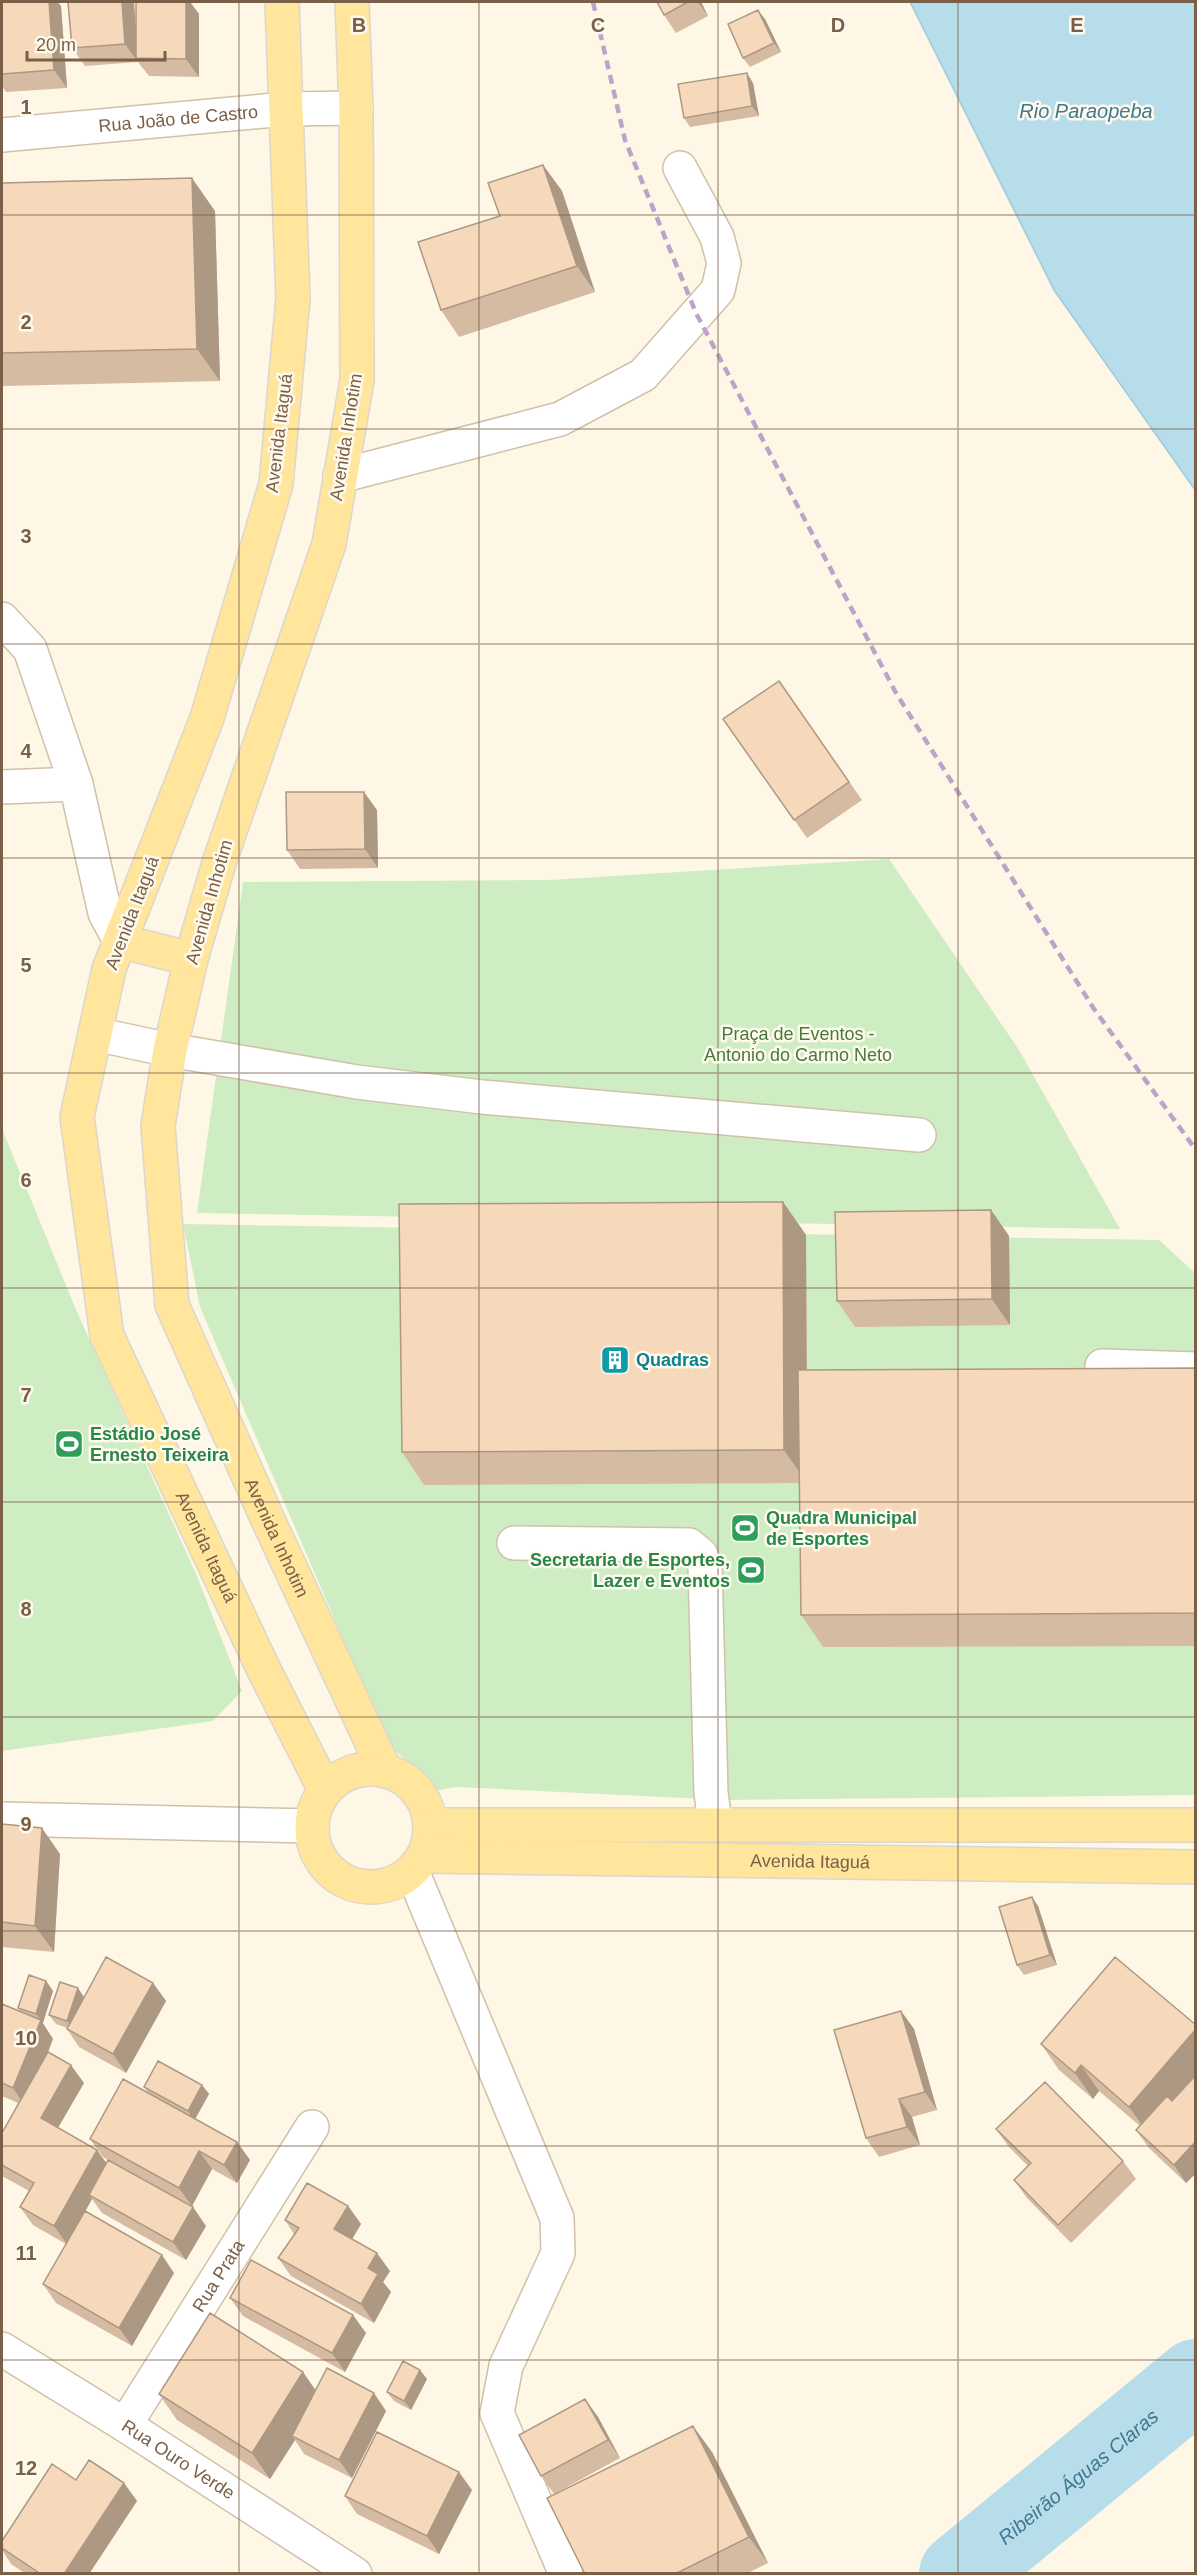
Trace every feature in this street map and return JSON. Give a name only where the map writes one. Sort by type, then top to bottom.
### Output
[{"type":"main road","name":"Avenida Itaguá","points":[[282,2],[293,298],[276,484],[207,718],[109,969],[77,1117],[107,1336],[264,1670],[325,1790]]},
{"type":"main road","name":"Avenida Inhotim","points":[[352,2],[356,108],[357,380],[329,544],[219,863],[191,959],[170,1050],[158,1126],[172,1305],[268,1521],[385,1771]]},
{"type":"main road","points":[[120,941],[191,959]]},
{"type":"main road","points":[[312,1826],[314,1813],[325,1790],[338,1779],[352,1772],[369,1768],[385,1771],[402,1778],[417,1790],[426,1806],[431,1825],[430,1841],[418,1864]]},
{"type":"main road","name":"Avenida Itaguá","points":[[431,1825],[1196,1825]]},
{"type":"main road","name":"Avenida Itaguá","points":[[312,1826],[315,1845],[324,1863],[338,1877],[356,1885],[376,1887],[395,1882],[418,1864],[1196,1867]]},
{"type":"street","name":"Rua João de Castro","points":[[2,135],[286,109],[356,108]]},
{"type":"street","points":[[340,476],[560,419],[643,375],[718,290],[724,263],[717,237],[680,168]]},
{"type":"street","points":[[2,619],[30,649],[76,784],[105,913],[120,941]]},
{"type":"street","points":[[2,787],[76,784]]},
{"type":"street","points":[[95,1034],[170,1050],[357,1082],[482,1098],[919,1135]]},
{"type":"street","points":[[1102,1366],[1196,1369]]},
{"type":"street","points":[[514,1543],[689,1545],[701,1555],[705,1566],[711,1792],[715,1824]]},
{"type":"street","points":[[2,1819],[312,1826]]},
{"type":"street","points":[[418,1864],[557,2218],[558,2253],[506,2366],[497,2413],[566,2574]]},
{"type":"street","name":"Rua Prata","points":[[125,2425],[312,2127]]},
{"type":"street","name":"Rua Ouro Verde","points":[[2,2349],[125,2425],[355,2574]]},
{"type":"green space","name":"Praça de Eventos - Antonio do Carmo Neto","points":[[889,859],[1019,1050],[1120,1229],[197,1213],[243,882],[550,880]]},
{"type":"green space","name":"Estádio José Ernesto Teixeira","points":[[2,1129],[77,1312],[197,1576],[242,1691],[213,1721],[2,1751]]},
{"type":"green space","name":"Quadra Municipal de Esportes","points":[[183,1224],[1159,1240],[1195,1273],[1195,1795],[726,1800],[456,1787],[434,1791],[415,1766],[390,1748],[200,1307]]},
{"type":"water","name":"Rio Paraopeba","points":[[910,2],[1195,2],[1195,490],[1054,290]]},
{"type":"building","points":[[2,2],[49,2],[54,70],[2,74]]},
{"type":"building","points":[[68,2],[122,2],[125,44],[72,48]]},
{"type":"building","points":[[136,2],[186,2],[186,59],[136,58]]},
{"type":"building","points":[[657,2],[688,2],[664,15]]},
{"type":"building","points":[[758,10],[774,43],[743,58],[728,24]]},
{"type":"building","points":[[747,73],[752,106],[684,118],[678,84]]},
{"type":"building","points":[[543,165],[577,266],[441,310],[418,242],[500,216],[488,183]]},
{"type":"building","points":[[192,178],[197,349],[2,353],[2,183]]},
{"type":"building","points":[[779,681],[849,782],[794,820],[723,719]]},
{"type":"building","points":[[286,792],[364,792],[365,849],[287,850]]},
{"type":"building","name":"Quadras","points":[[783,1202],[784,1450],[402,1452],[399,1204]]},
{"type":"building","points":[[991,1210],[992,1299],[837,1301],[835,1212]]},
{"type":"building","points":[[1196,1368],[1196,1613],[801,1615],[798,1370]]},
{"type":"building","points":[[2,1824],[42,1828],[35,1926],[2,1922]]},
{"type":"building","points":[[1032,1897],[1050,1955],[1017,1965],[999,1907]]},
{"type":"building","points":[[106,1957],[153,1983],[113,2054],[67,2029]]},
{"type":"building","points":[[1115,1957],[1196,2025],[1196,2029],[1129,2107],[1081,2065],[1075,2073],[1041,2044]]},
{"type":"building","points":[[29,1975],[46,1981],[36,2014],[18,2008]]},
{"type":"building","points":[[60,1982],[78,1988],[67,2021],[49,2015]]},
{"type":"building","points":[[2,2004],[41,2020],[13,2088],[2,2083]]},
{"type":"building","points":[[901,2011],[925,2092],[899,2099],[907,2127],[866,2138],[834,2030]]},
{"type":"building","points":[[48,2052],[71,2065],[41,2118],[97,2150],[54,2226],[20,2207],[34,2183],[2,2165],[2,2133]]},
{"type":"building","points":[[158,2061],[202,2085],[188,2111],[144,2087]]},
{"type":"building","points":[[1196,2075],[1196,2141],[1174,2165],[1136,2130],[1167,2096],[1172,2101]]},
{"type":"building","points":[[123,2079],[237,2142],[224,2165],[199,2151],[179,2188],[90,2139]]},
{"type":"building","points":[[1045,2082],[1123,2161],[1058,2225],[1014,2180],[1031,2163],[996,2129]]},
{"type":"building","points":[[108,2160],[193,2207],[173,2242],[89,2195]]},
{"type":"building","points":[[307,2183],[348,2206],[334,2229],[377,2253],[368,2268],[378,2274],[361,2304],[278,2258],[299,2228],[285,2220]]},
{"type":"building","points":[[85,2211],[162,2255],[119,2328],[43,2284]]},
{"type":"building","points":[[251,2260],[353,2315],[332,2353],[230,2298]]},
{"type":"building","points":[[210,2313],[303,2372],[252,2453],[159,2394]]},
{"type":"building","points":[[403,2361],[420,2370],[404,2401],[387,2392]]},
{"type":"building","points":[[327,2368],[374,2393],[339,2460],[292,2436]]},
{"type":"building","points":[[585,2399],[608,2440],[541,2476],[519,2435]]},
{"type":"building","points":[[693,2426],[749,2537],[675,2574],[585,2574],[547,2498]]},
{"type":"building","points":[[377,2432],[459,2472],[427,2536],[345,2496]]},
{"type":"building","points":[[89,2460],[124,2483],[64,2574],[41,2574],[2,2548],[2,2541],[52,2464],[76,2480]]},
{"type":"waterway","name":"Ribeirão Águas Claras","points":[[960,2574],[1196,2380]]},
{"type":"railway","points":[[593,2],[625,140],[696,313],[896,693],[1094,1009],[1196,1150]]},
{"type":"place","name":"Quadras","points":[[615,1360]]},
{"type":"place","name":"Estádio José Ernesto Teixeira","points":[[69,1444]]},
{"type":"place","name":"Quadra Municipal de Esportes","points":[[745,1528]]},
{"type":"place","name":"Secretaria de Esportes, Lazer e Eventos","points":[[751,1570]]}]
